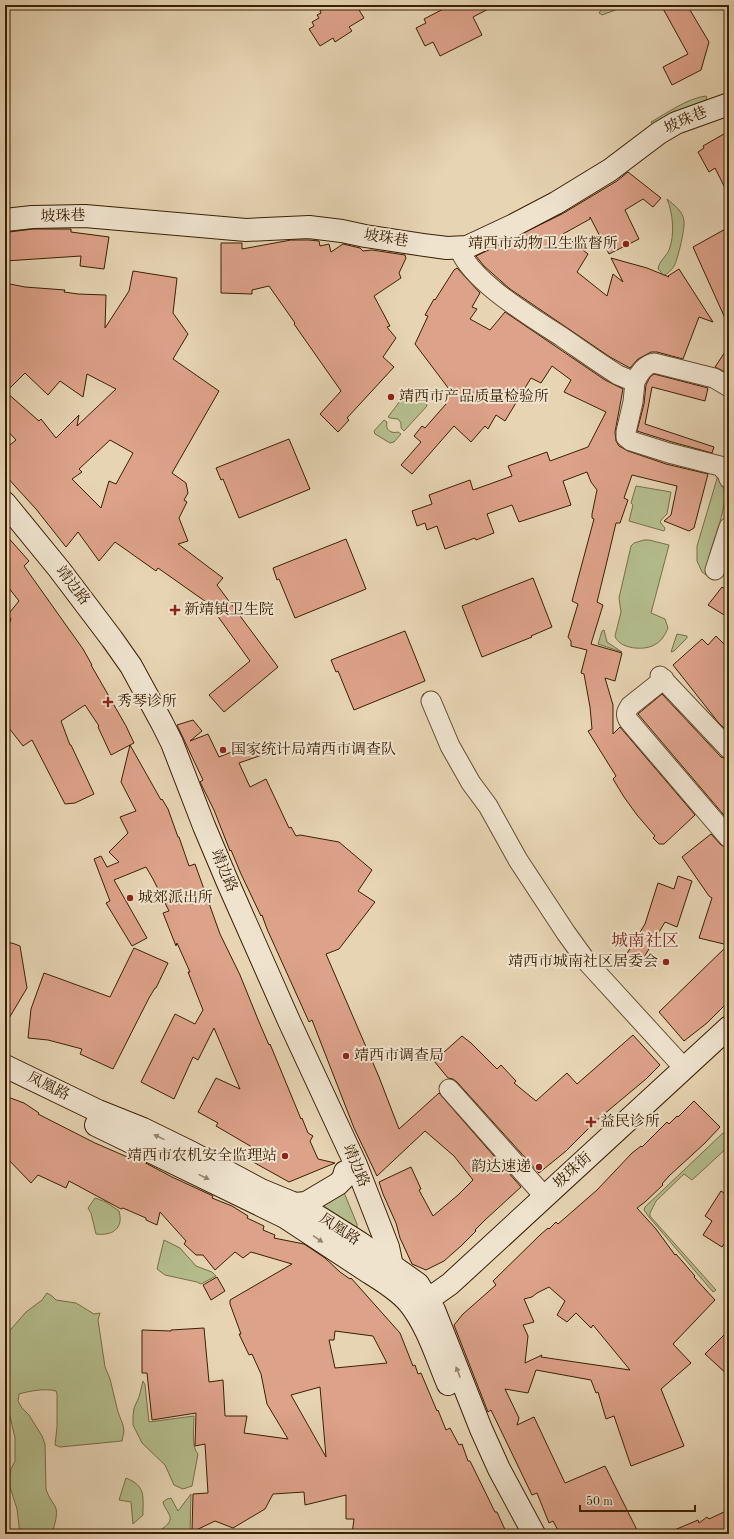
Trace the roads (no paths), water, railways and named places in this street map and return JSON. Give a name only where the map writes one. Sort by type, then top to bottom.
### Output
[{"type":"main road","name":"坡珠巷","points":[[5,220],[32,217],[85,216],[246,230],[309,227],[424,245],[459,248],[476,243],[556,203],[610,170],[659,133],[676,123],[729,104]]},
{"type":"main road","name":"靖边路","points":[[5,503],[59,569],[112,639],[131,666],[162,723],[172,744],[228,883],[289,1021],[356,1165],[388,1247],[386,1262]]},
{"type":"main road","name":"靖边路","points":[[5,518],[103,644],[136,698],[163,748],[183,800],[253,966],[307,1083],[386,1262]]},
{"type":"main road","name":"坡珠街","points":[[424,1309],[729,1027]]},
{"type":"main road","name":"坡珠街","points":[[424,1309],[455,1293],[729,1043]]},
{"type":"main road","name":"凤凰路","points":[[5,1066],[98,1111],[142,1129],[192,1153],[261,1190],[295,1204],[342,1231],[418,1284],[424,1309],[469,1433],[520,1534]]},
{"type":"main road","name":"凤凰路","points":[[5,1080],[285,1217],[424,1309],[499,1469],[534,1534]]},
{"type":"main road","points":[[295,1204],[306,1203],[338,1184],[343,1178],[345,1172]]},
{"type":"street","points":[[459,248],[462,256],[470,268],[501,297],[618,375],[635,382]]},
{"type":"street","points":[[729,387],[714,378],[654,363],[648,364],[639,373],[635,382],[635,390],[626,432],[626,437],[632,441],[669,453],[720,466],[727,473],[729,479]]},
{"type":"street","points":[[715,570],[729,527]]},
{"type":"street","points":[[729,749],[662,678],[630,706],[626,712],[626,716],[629,721],[729,838]]},
{"type":"street","points":[[431,701],[450,746],[471,783],[488,806],[518,860],[566,933],[587,962],[684,1068]]},
{"type":"street","points":[[449,1089],[545,1196]]},
{"type":"place","name":"靖西市动物卫生监督所","points":[[626,244]]},
{"type":"place","name":"靖西市产品质量检验所","points":[[391,397]]},
{"type":"place","name":"新靖镇卫生院","points":[[175,610]]},
{"type":"place","name":"秀琴诊所","points":[[108,702]]},
{"type":"place","name":"国家统计局靖西市调查队","points":[[223,750]]},
{"type":"place","name":"城郊派出所","points":[[130,898]]},
{"type":"place","name":"靖西市城南社区居委会","points":[[666,962]]},
{"type":"place","name":"靖西市调查局","points":[[346,1056]]},
{"type":"place","name":"益民诊所","points":[[591,1122]]},
{"type":"place","name":"靖西市农机安全监理站","points":[[285,1156]]},
{"type":"place","name":"韵达速递","points":[[539,1167]]},
{"type":"district","name":"城南社区","points":[[645,941]]}]
